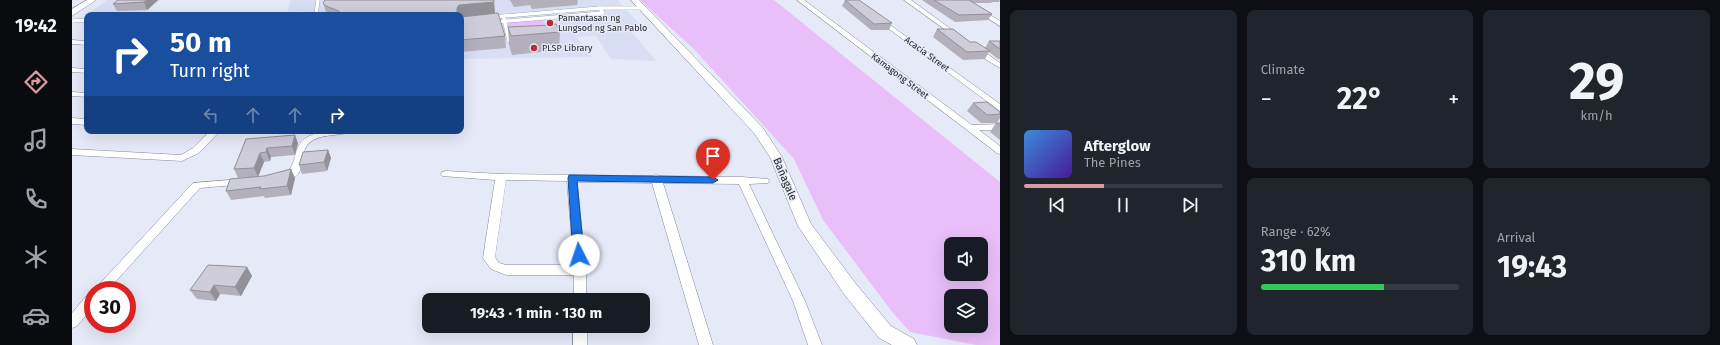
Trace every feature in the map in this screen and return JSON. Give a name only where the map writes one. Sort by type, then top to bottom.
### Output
[{"type":"street","points":[[72,13],[92,0]]},
{"type":"street","name":"Kamagong Street","points":[[800,0],[1000,151]]},
{"type":"street","points":[[906,0],[1000,66]]},
{"type":"street","points":[[962,0],[1000,24]]},
{"type":"street","name":"Bañagale","points":[[639,4],[759,131],[776,157],[805,226],[850,289],[885,332],[908,345]]},
{"type":"street","name":"Acacia Street","points":[[873,14],[1000,108]]},
{"type":"street","points":[[72,42],[84,43]]},
{"type":"street","points":[[72,70],[84,71]]},
{"type":"street","points":[[72,94],[84,94]]},
{"type":"street","points":[[72,121],[84,122]]},
{"type":"street","points":[[970,128],[1000,127]]},
{"type":"street","points":[[72,152],[182,158],[192,155],[211,134]]},
{"type":"street","points":[[273,179],[292,175],[296,170],[304,143],[310,138],[324,134]]},
{"type":"street","points":[[446,174],[501,177],[656,178],[764,181]]},
{"type":"street","points":[[501,177],[489,258],[495,266],[506,270],[580,270]]},
{"type":"street","points":[[572,178],[580,270],[580,293]]},
{"type":"street","points":[[656,178],[706,345]]},
{"type":"street","points":[[742,180],[799,301],[815,345]]},
{"type":"street","points":[[108,281],[197,185],[251,181]]},
{"type":"street","points":[[72,322],[84,308]]},
{"type":"street","points":[[580,333],[580,345]]},
{"type":"lane","points":[[316,12],[318,0]]},
{"type":"lane","points":[[489,17],[639,4]]},
{"type":"lane","points":[[490,22],[603,14],[600,8]]},
{"type":"lane","points":[[503,16],[509,41],[521,42]]},
{"type":"lane","points":[[547,18],[550,24]]},
{"type":"lane","points":[[72,21],[84,20]]},
{"type":"shaded area","points":[[107,0],[160,0],[146,12],[91,12]]},
{"type":"shaded area","name":"Pamantasan ng Lungsod ng San Pablo","points":[[290,0],[618,0],[646,31],[632,32],[656,61],[611,59],[596,36],[577,37],[591,57],[464,59],[464,12],[288,12]]},
{"type":"shaded area","points":[[640,0],[774,0],[1000,182],[1000,345],[976,345],[910,332],[893,313],[823,220],[794,159],[695,50]]},
{"type":"shaded area","points":[[543,20],[551,38],[513,41],[507,22]]},
{"type":"building","points":[[118,0],[147,0],[144,2],[113,4]]},
{"type":"building","points":[[325,0],[494,0],[494,2],[459,5],[457,12],[339,12],[323,3]]},
{"type":"building","points":[[845,0],[859,0],[892,23],[874,24]]},
{"type":"building","points":[[934,0],[969,0],[992,14],[959,15]]},
{"type":"building","points":[[498,13],[505,36],[464,40],[464,17]]},
{"type":"building","points":[[556,24],[560,32],[511,36],[508,27],[553,25]]},
{"type":"building","points":[[937,29],[953,29],[970,42],[976,42],[990,51],[967,52]]},
{"type":"building","points":[[989,41],[1000,41],[1000,49]]},
{"type":"building","points":[[987,102],[1000,112],[1000,114],[987,115],[973,103]]},
{"type":"building","points":[[295,135],[292,146],[267,148],[266,152],[260,153],[254,168],[234,169],[246,139]]},
{"type":"building","points":[[328,150],[324,162],[299,165],[303,152]]},
{"type":"building","points":[[291,169],[287,186],[226,191],[230,179],[264,176]]},
{"type":"building","points":[[208,265],[247,267],[235,287],[214,285],[210,292],[190,290]]},
{"type":"place","name":"Pamantasan ng Lungsod ng San Pablo","points":[[550,23]]},
{"type":"place","name":"PLSP Library","points":[[534,48]]},
{"type":"route","points":[[579,255],[572,178],[713,180]]}]
